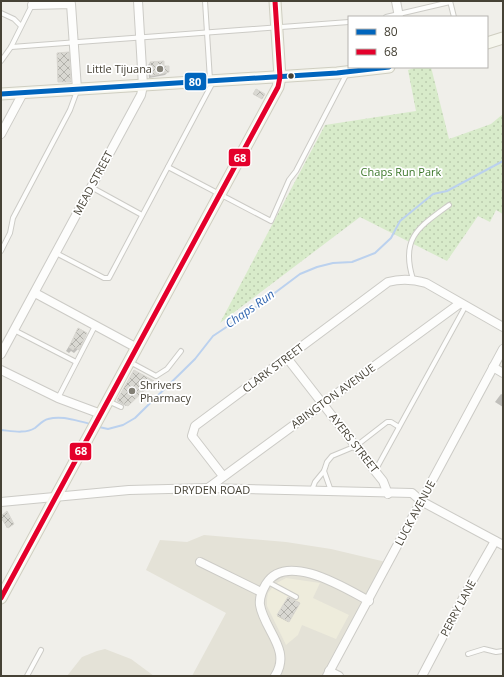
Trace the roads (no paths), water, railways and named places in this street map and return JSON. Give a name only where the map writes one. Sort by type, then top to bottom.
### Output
[{"type":"street","name":"MEAD STREET","points":[[1,354],[141,95],[143,86],[138,1]]},
{"type":"street","points":[[1,598],[278,86],[280,77],[275,1]]},
{"type":"street","points":[[396,1],[399,16]]},
{"type":"street","points":[[33,3],[70,2],[77,89]]},
{"type":"street","points":[[488,43],[503,38]]},
{"type":"street","points":[[1,94],[212,82],[347,72],[381,68]]},
{"type":"street","points":[[1,134],[23,93]]},
{"type":"street","name":"CLARK STREET","points":[[223,476],[192,436],[194,426],[383,285],[402,279],[413,279]]},
{"type":"street","points":[[413,279],[426,283],[462,305],[503,327]]},
{"type":"street","points":[[35,293],[137,348]]},
{"type":"street","name":"ABINGTON AVENUE","points":[[208,488],[462,305]]},
{"type":"street","name":"LUCK AVENUE","points":[[328,674],[503,349]]},
{"type":"street","name":"AYERS STREET","points":[[287,358],[375,471],[388,494]]},
{"type":"street","points":[[493,367],[503,373]]},
{"type":"street","points":[[1,370],[99,417]]},
{"type":"street","name":"DRYDEN ROAD","points":[[1,502],[129,490],[208,488],[388,494],[412,493],[421,501]]},
{"type":"street","points":[[421,501],[499,543]]},
{"type":"street","name":"PERRY LANE","points":[[422,676],[471,583],[499,543]]},
{"type":"street","points":[[200,562],[261,592]]},
{"type":"street","points":[[275,676],[281,661],[280,650],[260,604],[261,592],[273,576],[289,571],[320,576],[368,601]]},
{"type":"street","points":[[328,674],[339,676]]},
{"type":"lane","points":[[56,253],[104,278],[109,278],[212,82],[205,1]]},
{"type":"lane","points":[[399,16],[450,1],[454,16]]},
{"type":"lane","points":[[1,61],[11,47],[33,3]]},
{"type":"lane","points":[[1,13],[14,19],[21,26]]},
{"type":"lane","points":[[11,47],[207,31],[277,28],[348,22]]},
{"type":"lane","points":[[168,166],[271,221],[289,180],[303,159],[347,72]]},
{"type":"lane","points":[[1,251],[10,233],[13,218],[70,110],[77,89]]},
{"type":"lane","points":[[91,187],[142,215]]},
{"type":"lane","points":[[413,279],[408,265],[413,238],[420,227],[449,205]]},
{"type":"lane","points":[[375,471],[462,305]]},
{"type":"lane","points":[[58,398],[95,325]]},
{"type":"lane","points":[[14,330],[76,362]]},
{"type":"lane","points":[[129,361],[156,376],[167,370],[181,351]]},
{"type":"lane","points":[[108,400],[121,407]]},
{"type":"lane","points":[[312,492],[315,482],[324,471],[327,462],[332,456],[356,446],[387,422],[391,422],[399,427]]},
{"type":"lane","points":[[324,471],[331,492]]},
{"type":"lane","points":[[267,582],[296,597]]},
{"type":"lane","points":[[468,654],[484,649],[496,652],[503,651]]},
{"type":"lane","points":[[27,676],[41,650]]},
{"type":"waterway","name":"Chaps Run","points":[[99,427],[108,429],[123,425],[135,418],[195,359],[213,336],[252,310],[300,274],[317,267],[333,263],[352,262],[375,253],[391,238],[400,221],[433,194],[447,191],[503,161]]},
{"type":"waterway","name":"Chaps Run","points":[[1,430],[18,432],[27,431],[35,428],[44,420],[54,418],[70,419],[91,424]]},
{"type":"place","name":"Little Tijuana","points":[[160,69]]},
{"type":"place","name":"Shrivers Pharmacy","points":[[132,391]]},
{"type":"park label","name":"Chaps Run Park","points":[[401,172]]}]
